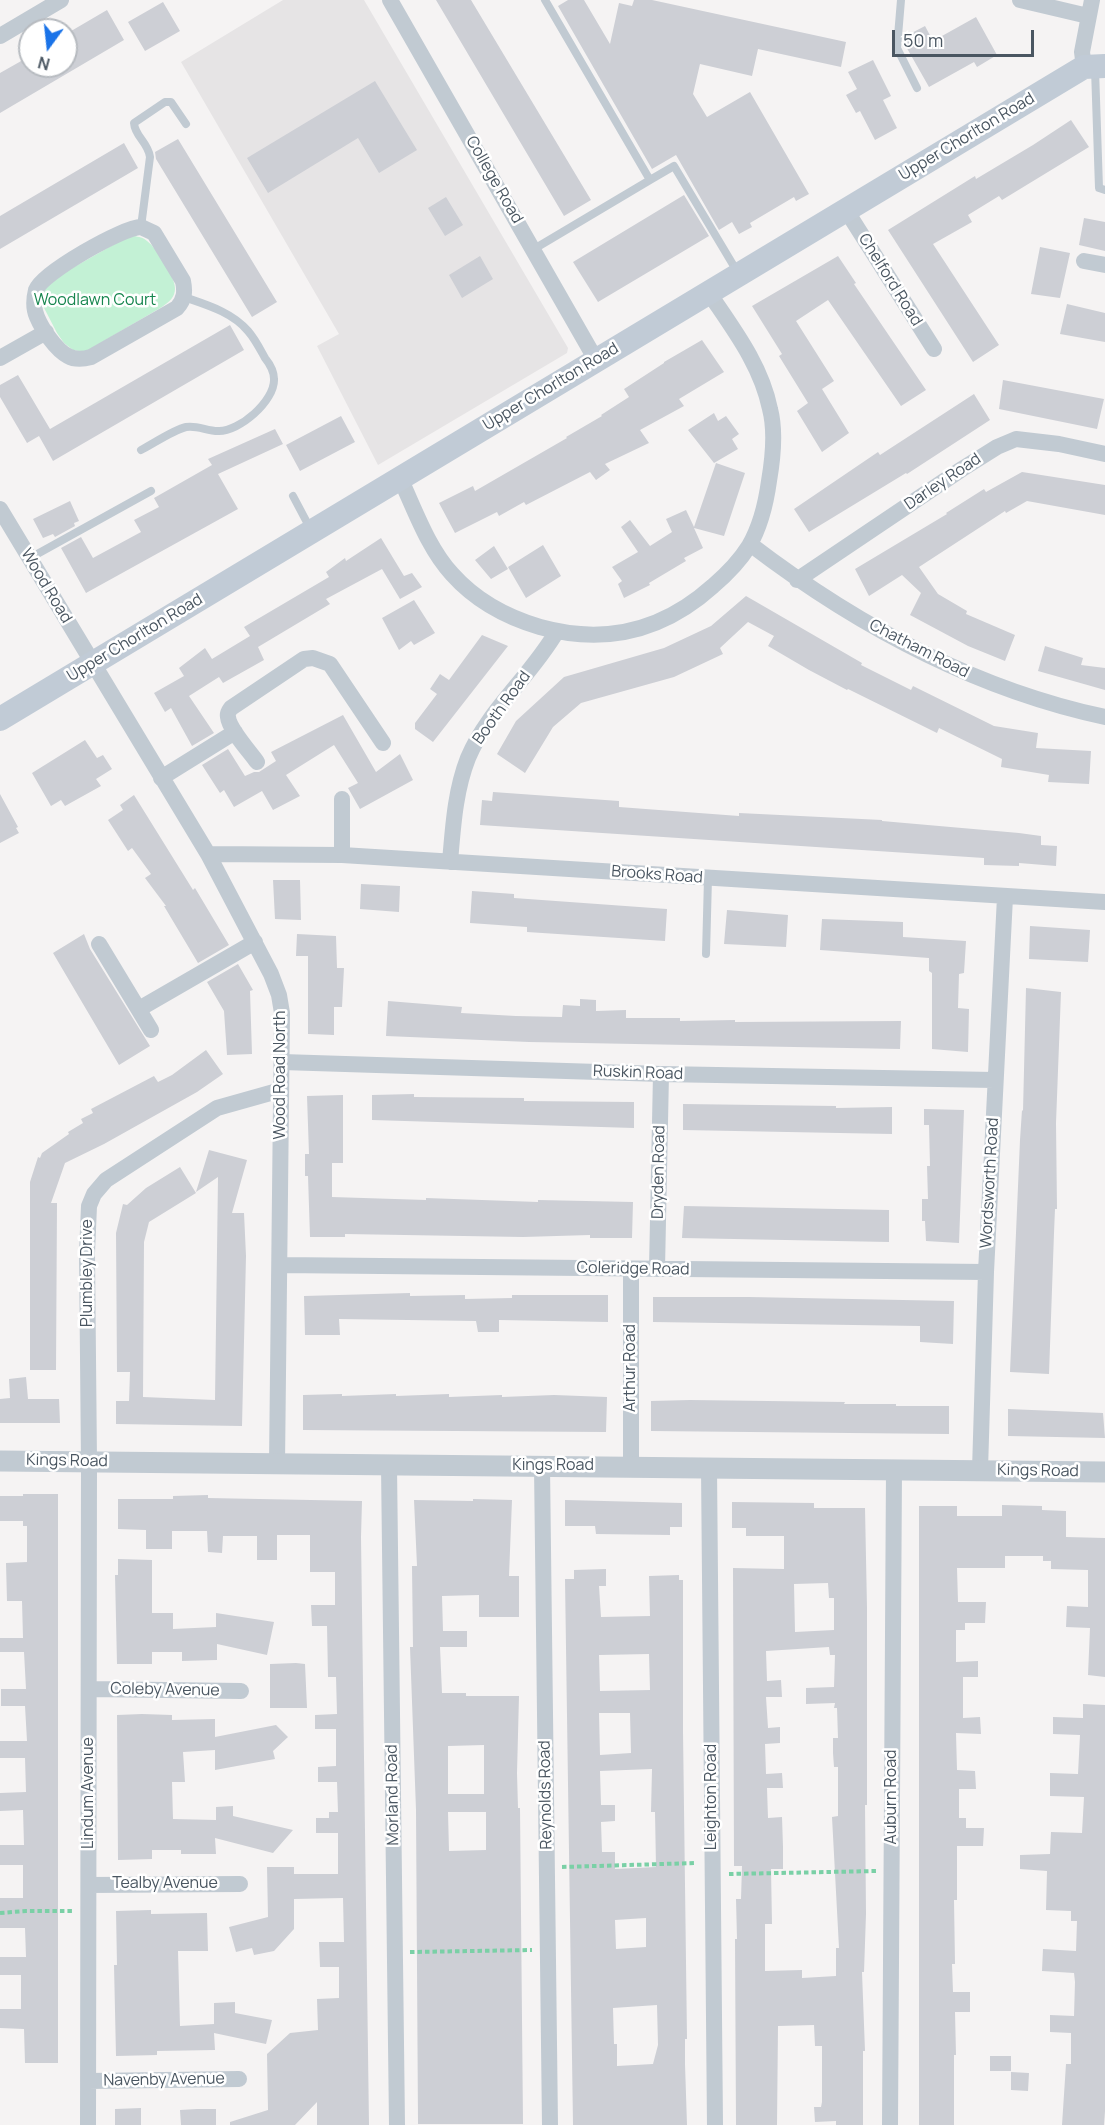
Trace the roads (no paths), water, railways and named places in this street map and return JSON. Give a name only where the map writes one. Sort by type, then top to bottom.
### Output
[{"type":"main road","name":"Upper Chorlton Road","points":[[0,719],[846,210],[1094,66]]},
{"type":"street","points":[[0,36],[61,0]]},
{"type":"street","name":"College Road","points":[[390,0],[596,360]]},
{"type":"street","points":[[1020,0],[1090,8],[1082,52],[1094,66]]},
{"type":"street","name":"Chelford Road","points":[[846,210],[934,349]]},
{"type":"street","points":[[141,227],[154,234],[170,258],[183,280],[184,297],[177,308],[86,358],[67,356],[46,332],[37,317],[34,299],[41,280],[88,250],[130,228],[141,227]]},
{"type":"street","points":[[1084,261],[1105,265]]},
{"type":"street","points":[[400,478],[434,549],[451,573],[475,596],[499,612],[557,632],[607,635],[624,633],[663,620],[689,606],[733,568],[750,544],[767,497],[774,442],[771,411],[760,374],[709,293]]},
{"type":"street","points":[[0,358],[46,332]]},
{"type":"street","name":"Darley Road","points":[[797,580],[962,469],[997,447],[1016,439],[1059,444],[1105,454]]},
{"type":"street","name":"Wood Road","points":[[0,509],[93,663]]},
{"type":"street","name":"Chatham Road","points":[[750,544],[830,602],[971,676],[1045,702],[1105,717]]},
{"type":"street","name":"Booth Road","points":[[450,862],[453,819],[460,782],[468,758],[489,721],[547,649],[557,632]]},
{"type":"street","points":[[258,762],[235,732],[228,713],[231,708],[304,659],[313,658],[330,664],[383,743]]},
{"type":"street","name":"Wood Road North","points":[[93,663],[208,854],[255,942],[279,995],[282,1012],[282,1062],[277,1464]]},
{"type":"street","points":[[161,778],[235,732]]},
{"type":"street","points":[[342,799],[342,855]]},
{"type":"street","name":"Brooks Road","points":[[208,854],[342,855],[1105,902]]},
{"type":"street","name":"Wordsworth Road","points":[[980,1470],[994,1080],[1005,897]]},
{"type":"street","points":[[139,1009],[255,942]]},
{"type":"street","points":[[99,944],[151,1030]]},
{"type":"street","name":"Ruskin Road","points":[[282,1062],[661,1074],[994,1080]]},
{"type":"street","name":"Dryden Road","points":[[657,1269],[661,1074]]},
{"type":"street","name":"Plumbley Drive","points":[[90,1462],[87,1253],[89,1206],[93,1194],[106,1180],[217,1108],[281,1090]]},
{"type":"street","name":"Coleridge Road","points":[[280,1265],[986,1272]]},
{"type":"street","name":"Arthur Road","points":[[631,1466],[632,1269]]},
{"type":"street","name":"Kings Road","points":[[0,1461],[1105,1472]]},
{"type":"street","name":"Lindum Avenue","points":[[88,2125],[90,1462]]},
{"type":"street","name":"Morland Road","points":[[388,1466],[397,2125]]},
{"type":"street","name":"Reynolds Road","points":[[542,1466],[550,2125]]},
{"type":"street","name":"Leighton Road","points":[[710,1468],[715,2125]]},
{"type":"street","name":"Auburn Road","points":[[890,2125],[894,1470]]},
{"type":"street","name":"Coleby Avenue","points":[[90,1689],[241,1691]]},
{"type":"street","name":"Tealby Avenue","points":[[89,1884],[240,1884]]},
{"type":"street","name":"Navenby Avenue","points":[[88,2081],[239,2079]]},
{"type":"lane","points":[[545,0],[650,180]]},
{"type":"lane","points":[[901,0],[897,48],[917,88]]},
{"type":"lane","points":[[1094,66],[1099,188],[1105,190]]},
{"type":"lane","points":[[141,227],[150,158],[149,148],[134,129],[134,123],[165,102],[171,102],[186,124]]},
{"type":"lane","points":[[534,249],[674,166],[739,274]]},
{"type":"lane","points":[[141,450],[185,427],[199,427],[219,432],[242,424],[260,409],[271,391],[274,379],[270,365],[254,340],[236,319],[206,304],[184,297]]},
{"type":"lane","points":[[30,558],[151,491]]},
{"type":"lane","points":[[293,496],[312,531]]},
{"type":"lane","points":[[706,954],[708,878]]},
{"type":"park label","name":"Woodlawn Court","points":[[95,301]]}]
